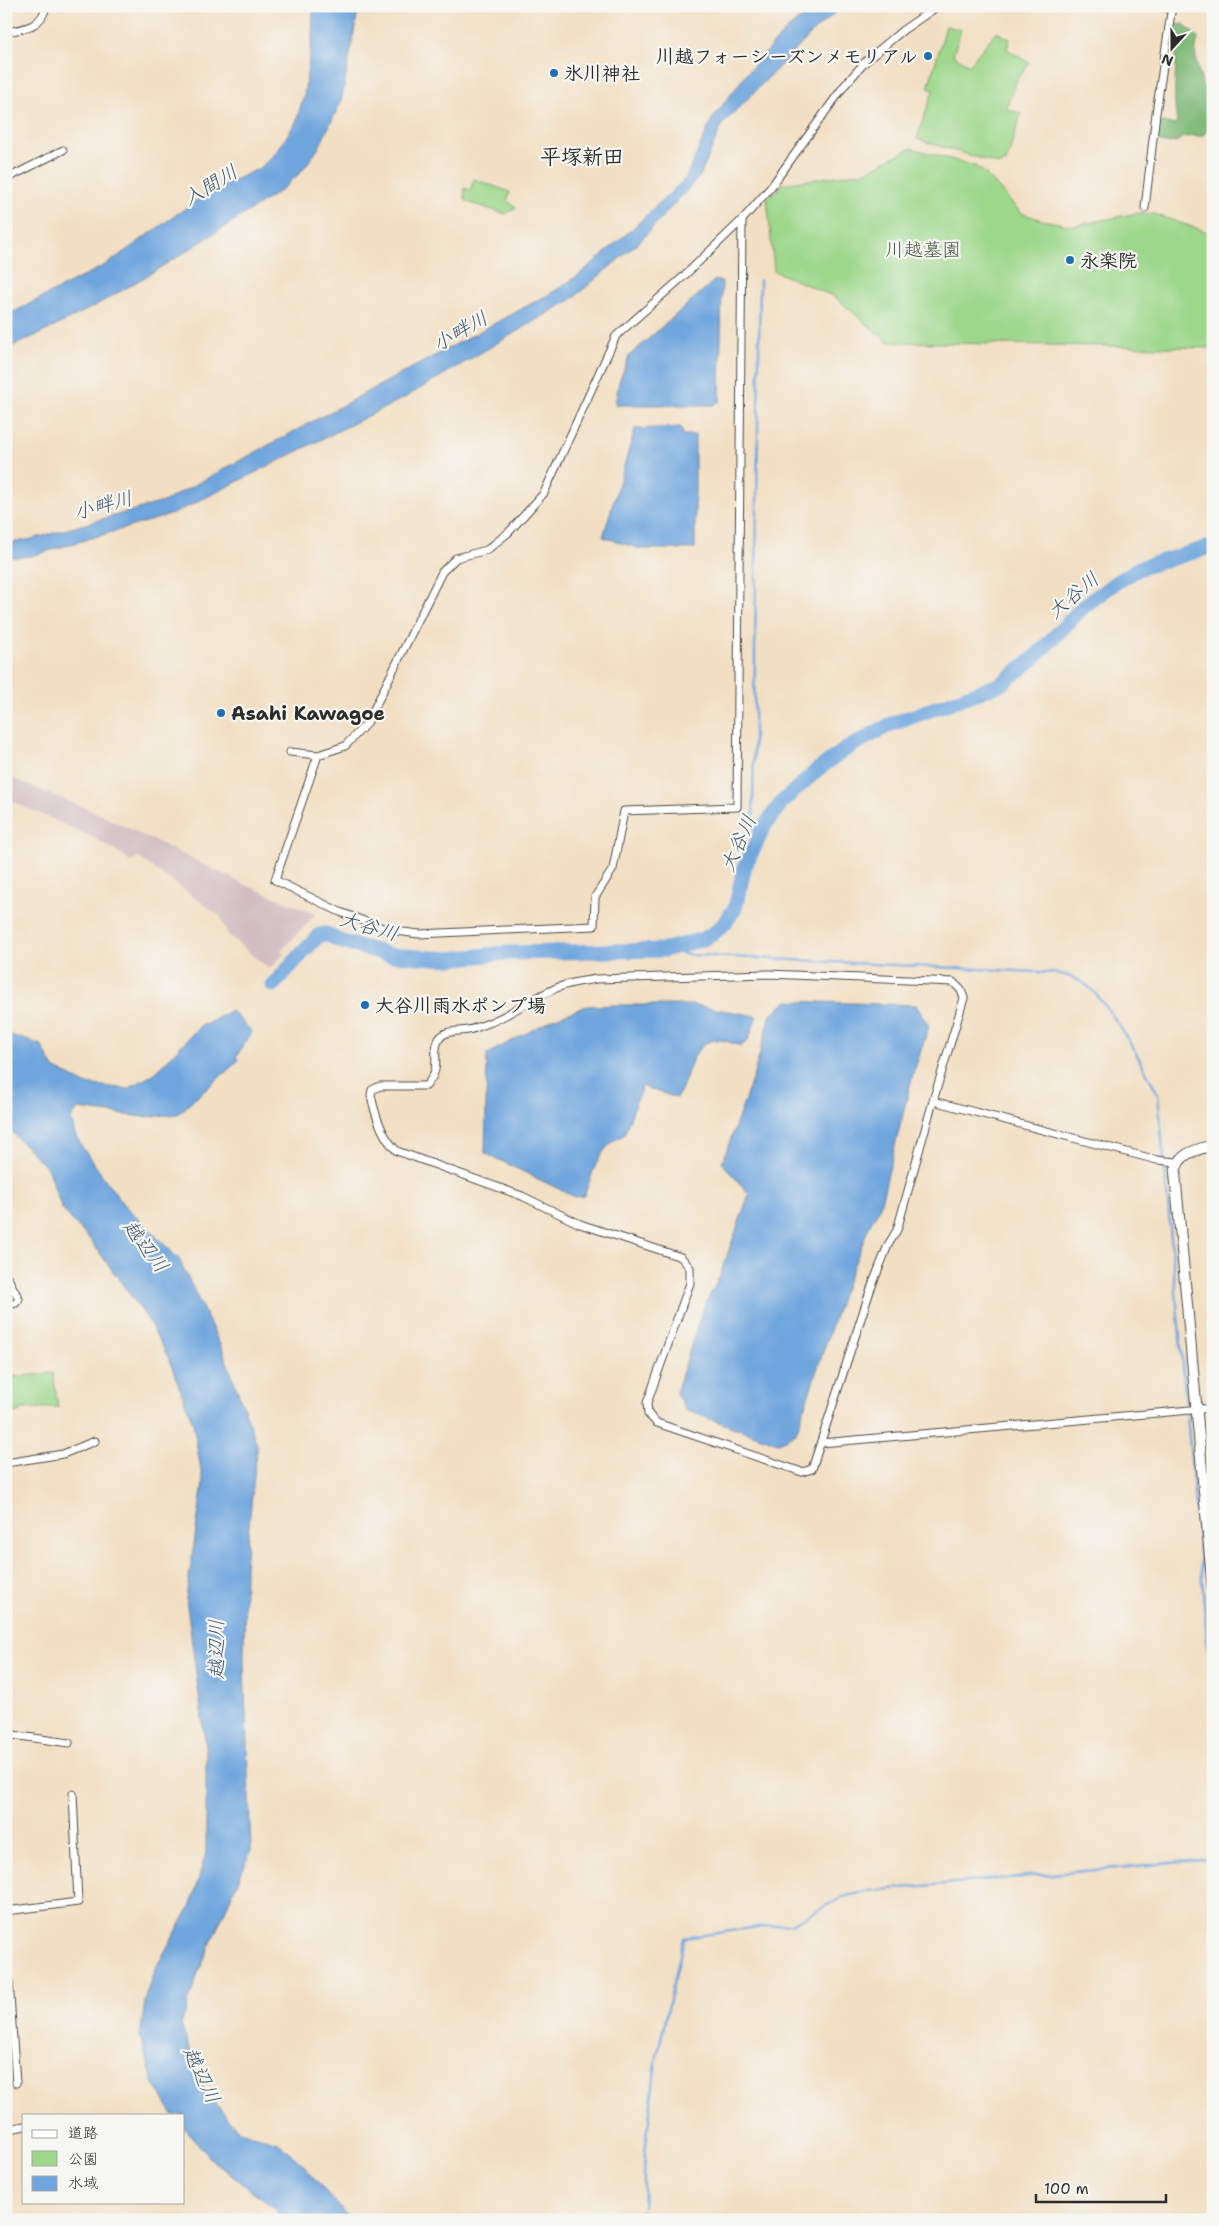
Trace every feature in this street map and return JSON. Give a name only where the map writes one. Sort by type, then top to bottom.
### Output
[{"type":"street","points":[[6,32],[36,25],[45,14],[46,6]]},
{"type":"street","points":[[290,752],[318,755],[344,746],[367,723],[442,572],[456,558],[487,550],[509,532],[544,493],[616,336],[684,276],[742,220],[771,187],[844,86],[866,62],[903,30],[938,6]]},
{"type":"street","points":[[1145,208],[1156,113],[1172,6]]},
{"type":"street","points":[[6,179],[63,150]]},
{"type":"street","points":[[318,755],[275,880],[340,912],[388,930],[419,934],[594,926],[595,898],[612,869],[624,811],[737,807],[742,220]]},
{"type":"street","points":[[769,974],[953,982],[961,990],[964,998],[933,1101],[898,1230],[888,1245],[870,1291],[812,1469],[802,1472],[657,1423],[648,1414],[647,1403],[690,1283],[690,1268],[686,1262],[680,1257],[580,1224],[522,1196],[397,1151],[390,1145],[374,1110],[372,1090],[380,1086],[426,1086],[433,1077],[437,1065],[436,1052],[440,1038],[449,1031],[468,1030],[490,1022],[562,986],[596,979],[769,974]]},
{"type":"street","points":[[933,1101],[1157,1160],[1176,1162],[1190,1152],[1213,1145]]},
{"type":"street","points":[[1176,1162],[1175,1173],[1213,1590]]},
{"type":"street","points":[[6,1275],[19,1299],[16,1303],[6,1306]]},
{"type":"street","points":[[821,1443],[1213,1408]]},
{"type":"street","points":[[6,1463],[63,1454],[95,1441]]},
{"type":"street","points":[[6,1734],[69,1743]]},
{"type":"street","points":[[6,1910],[78,1902],[73,1794]]},
{"type":"street","points":[[6,1937],[16,2083]]},
{"type":"street","points":[[6,2130],[22,2126]]},
{"type":"shaded area","points":[[6,776],[95,812],[248,886],[316,914],[281,951],[284,954],[269,969],[228,935],[220,916],[138,857],[130,862],[125,856],[88,835],[6,799]]},
{"type":"green space","points":[[1184,24],[1198,38],[1196,45],[1197,64],[1203,88],[1213,93],[1213,126],[1202,136],[1182,137],[1179,141],[1164,143],[1150,137],[1158,123],[1164,122],[1174,125],[1177,122],[1174,28],[1175,25]]},
{"type":"green space","points":[[946,26],[961,30],[953,55],[969,65],[996,32],[1010,39],[1007,49],[1029,63],[1015,83],[1006,108],[1021,114],[1006,163],[1002,162],[1001,165],[917,139],[933,90],[928,88]]},
{"type":"green space","name":"川越墓園","points":[[911,148],[975,166],[986,174],[1021,213],[1042,220],[1073,226],[1137,213],[1154,214],[1213,234],[1213,348],[888,342],[835,297],[774,271],[767,198],[769,195],[772,196],[782,184],[864,172]]},
{"type":"green space","points":[[474,179],[510,192],[507,201],[516,207],[506,214],[467,202],[464,196],[465,188],[470,190]]},
{"type":"green space","points":[[53,1373],[58,1407],[21,1409],[21,1412],[11,1412],[12,1377]]},
{"type":"water","points":[[313,6],[359,6],[341,102],[318,149],[302,171],[280,191],[146,276],[77,315],[6,349],[6,316],[107,264],[208,192],[260,168],[275,154],[296,122],[304,95],[312,40]]},
{"type":"water","points":[[817,6],[843,6],[815,30],[722,125],[700,176],[639,242],[572,299],[406,397],[173,514],[31,556],[6,558],[6,544],[32,539],[163,502],[553,292],[579,275],[632,229],[686,178],[712,119],[749,71],[786,30]]},
{"type":"water","points":[[715,280],[722,282],[720,401],[713,405],[615,405],[619,382],[629,356]]},
{"type":"water","points":[[681,427],[683,435],[695,435],[695,549],[641,549],[603,537],[635,429]]},
{"type":"water","points":[[788,1001],[916,1005],[929,1026],[912,1078],[879,1210],[871,1222],[842,1295],[796,1433],[778,1443],[685,1410],[676,1393],[703,1308],[719,1278],[749,1194],[722,1163],[753,1077],[771,1014]]},
{"type":"water","points":[[693,1005],[757,1016],[748,1041],[741,1046],[718,1040],[708,1042],[701,1047],[691,1063],[681,1091],[676,1098],[642,1086],[624,1135],[608,1146],[603,1153],[594,1169],[584,1196],[575,1197],[485,1153],[487,1054],[555,1018],[587,1006]]},
{"type":"water","name":"越辺川","points":[[231,1010],[252,1032],[236,1057],[239,1060],[178,1114],[144,1117],[78,1109],[71,1119],[75,1134],[84,1150],[123,1204],[179,1259],[223,1351],[257,1444],[245,1566],[244,1664],[251,1851],[198,1973],[181,2025],[203,2088],[239,2131],[278,2142],[303,2165],[350,2220],[285,2220],[273,2207],[213,2161],[185,2129],[185,2114],[172,2114],[153,2082],[140,2036],[146,1994],[155,1969],[191,1905],[206,1853],[206,1748],[186,1598],[203,1483],[193,1423],[168,1357],[147,1318],[91,1241],[62,1209],[47,1168],[6,1126],[6,1033],[41,1045],[54,1068],[85,1084],[128,1089],[155,1073],[202,1024],[205,1025]]},
{"type":"waterway","points":[[755,841],[753,805],[760,280]]},
{"type":"waterway","name":"大谷川","points":[[273,985],[319,935],[326,934],[339,941],[390,955],[450,959],[507,953],[664,950],[703,939],[713,934],[725,923],[735,908],[745,866],[765,825],[782,802],[817,770],[846,749],[889,725],[1001,684],[1033,659],[1083,607],[1115,583],[1140,568],[1213,546]]},
{"type":"waterway","points":[[664,950],[693,955],[1056,973],[1071,977],[1085,984],[1105,1005],[1125,1035],[1158,1094],[1213,1702]]},
{"type":"waterway","points":[[643,2206],[645,2154],[656,2061],[684,1938],[791,1924],[843,1897],[869,1891],[1213,1859]]},
{"type":"waterway","points":[[640,2220],[642,2211]]},
{"type":"place","name":"川越フォーシーズンメモリアル","points":[[928,56]]},
{"type":"place","name":"氷川神社","points":[[554,73]]},
{"type":"place","name":"永楽院","points":[[1070,260]]},
{"type":"place","name":"Asahi Kawagoe","points":[[221,713]]},
{"type":"place","name":"大谷川雨水ポンプ場","points":[[365,1005]]},
{"type":"district","name":"平塚新田","points":[[582,157]]},
{"type":"water label","name":"入間川","points":[[210,185]]},
{"type":"water label","name":"小畔川","points":[[460,331]]},
{"type":"water label","name":"小畔川","points":[[103,505]]}]
